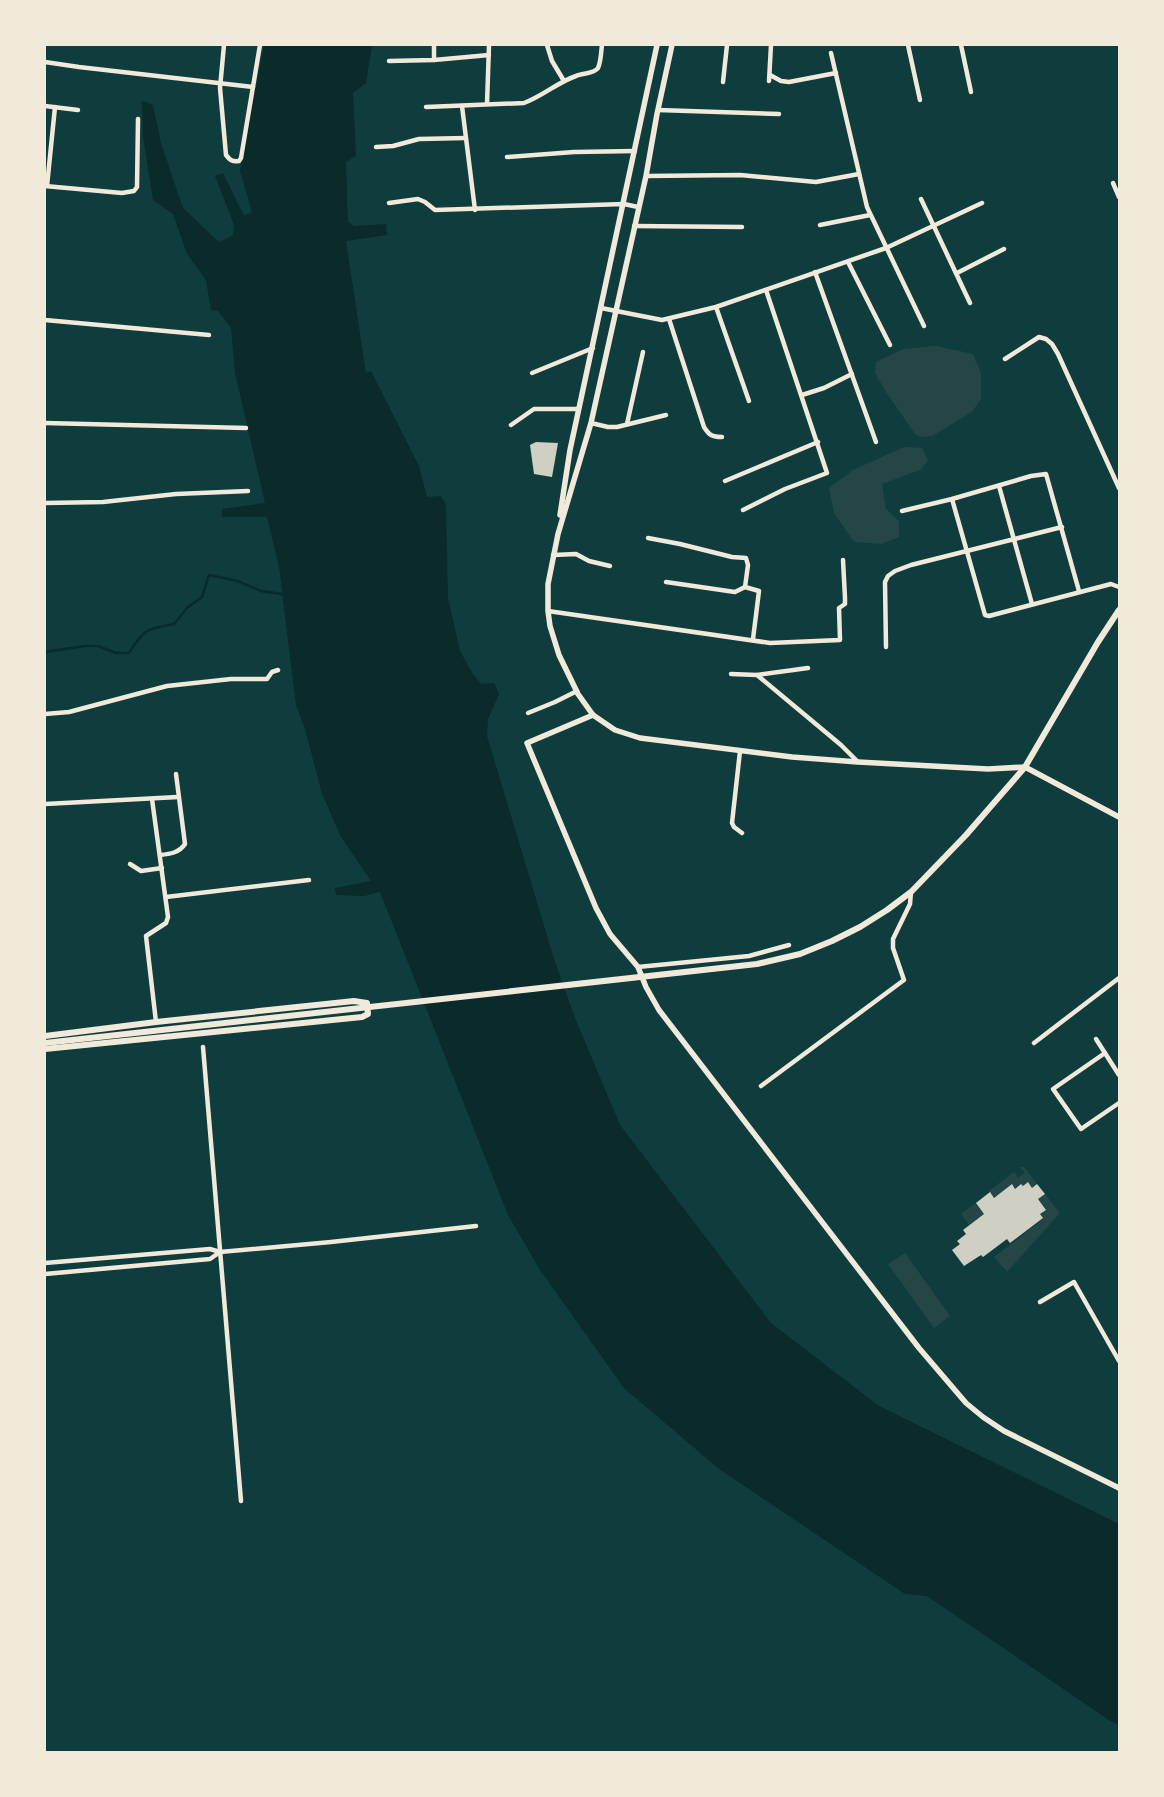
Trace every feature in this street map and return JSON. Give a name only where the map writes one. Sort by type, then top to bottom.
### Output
[{"type":"main road","points":[[45,1043],[713,970],[757,964],[800,954],[860,927],[887,910],[911,892],[966,835],[1025,767],[1098,642],[1119,610]]},
{"type":"main road","points":[[45,1036],[354,1001],[367,1003],[369,1010],[368,1014],[362,1017],[45,1049]]},
{"type":"street","points":[[224,45],[220,83],[226,155],[230,160],[234,161],[239,161],[241,158],[260,45]]},
{"type":"street","points":[[434,45],[434,60]]},
{"type":"street","points":[[487,104],[489,45]]},
{"type":"street","points":[[547,45],[552,61],[564,81]]},
{"type":"street","points":[[426,108],[524,103],[538,98],[564,81],[580,74],[594,72],[598,68],[602,45]]},
{"type":"street","points":[[558,534],[570,450],[636,151],[657,45]]},
{"type":"street","points":[[672,45],[646,176],[591,423],[558,534],[548,584],[550,626],[559,655],[576,691],[593,715],[615,730],[640,738],[740,751],[858,762],[988,769],[1025,767],[1119,817]]},
{"type":"street","points":[[723,82],[727,45]]},
{"type":"street","points":[[769,81],[771,45]]},
{"type":"street","points":[[908,45],[920,100]]},
{"type":"street","points":[[961,45],[971,92]]},
{"type":"street","points":[[831,53],[870,215],[924,326]]},
{"type":"street","points":[[389,60],[434,60],[489,55]]},
{"type":"street","points":[[45,62],[253,88]]},
{"type":"street","points":[[770,75],[781,82],[788,82],[836,73]]},
{"type":"street","points":[[45,106],[78,110]]},
{"type":"street","points":[[462,106],[475,210]]},
{"type":"street","points":[[55,108],[48,148],[46,186],[122,193],[134,191],[137,187],[138,119]]},
{"type":"street","points":[[658,110],[779,114]]},
{"type":"street","points":[[376,147],[393,146],[419,139],[466,138]]},
{"type":"street","points":[[507,157],[574,152],[636,151]]},
{"type":"street","points":[[646,176],[740,175],[816,182],[859,174]]},
{"type":"street","points":[[1113,183],[1119,197]]},
{"type":"street","points":[[389,203],[418,199],[426,202],[435,210],[624,204],[638,207]]},
{"type":"street","points":[[922,199],[970,303]]},
{"type":"street","points":[[601,308],[657,320],[669,319],[716,307],[886,248],[982,203]]},
{"type":"street","points":[[820,225],[870,215]]},
{"type":"street","points":[[634,226],[742,227]]},
{"type":"street","points":[[957,273],[1004,249]]},
{"type":"street","points":[[848,262],[890,345]]},
{"type":"street","points":[[816,272],[876,442]]},
{"type":"street","points":[[743,510],[785,489],[826,475],[827,470],[766,290]]},
{"type":"street","points":[[716,307],[749,401]]},
{"type":"street","points":[[669,319],[704,426],[713,437],[722,437]]},
{"type":"street","points":[[45,320],[210,335]]},
{"type":"street","points":[[1005,359],[1039,337],[1046,339],[1052,344],[1119,488]]},
{"type":"street","points":[[532,373],[593,348]]},
{"type":"street","points":[[627,424],[643,352]]},
{"type":"street","points":[[802,395],[824,388],[852,374]]},
{"type":"street","points":[[511,426],[534,409],[580,409]]},
{"type":"street","points":[[591,423],[608,427],[666,415]]},
{"type":"street","points":[[45,423],[246,428]]},
{"type":"street","points":[[725,481],[818,442]]},
{"type":"street","points":[[902,512],[1000,486],[1030,476],[1046,474],[1079,591]]},
{"type":"street","points":[[1000,486],[1032,604]]},
{"type":"street","points":[[45,503],[103,502],[176,494],[248,491]]},
{"type":"street","points":[[952,499],[985,615],[989,616],[1111,584],[1119,586]]},
{"type":"street","points":[[886,647],[885,582],[888,576],[911,565],[1062,527]]},
{"type":"street","points":[[648,538],[732,557],[746,558],[748,561],[745,587]]},
{"type":"street","points":[[553,555],[576,554],[589,561],[610,566]]},
{"type":"street","points":[[548,611],[753,639],[770,643],[840,640],[839,608],[845,604],[843,560]]},
{"type":"street","points":[[666,582],[734,592],[745,587],[760,591],[753,639]]},
{"type":"street","points":[[731,674],[757,675],[808,668]]},
{"type":"street","points":[[45,714],[69,712],[167,686],[231,679],[267,679],[272,672],[278,670]]},
{"type":"street","points":[[757,675],[841,745],[858,762]]},
{"type":"street","points":[[528,713],[576,691]]},
{"type":"street","points":[[593,715],[527,743],[596,908],[610,934],[638,966],[646,988],[659,1010],[914,1341],[966,1403],[983,1418],[1004,1432],[1119,1488]]},
{"type":"street","points":[[740,751],[732,823],[742,833]]},
{"type":"street","points":[[160,855],[175,852],[185,844],[176,774]]},
{"type":"street","points":[[45,804],[178,797]]},
{"type":"street","points":[[152,799],[166,898],[167,921],[146,936],[156,1022]]},
{"type":"street","points":[[130,864],[141,871],[162,868]]},
{"type":"street","points":[[166,898],[309,880]]},
{"type":"street","points":[[760,1086],[904,980],[893,948],[893,939],[910,904],[911,892]]},
{"type":"street","points":[[638,966],[749,956],[789,945]]},
{"type":"street","points":[[1034,1043],[1119,978]]},
{"type":"street","points":[[1096,1038],[1119,1076]]},
{"type":"street","points":[[203,1047],[241,1501]]},
{"type":"street","points":[[1105,1053],[1053,1088],[1081,1130],[1119,1103]]},
{"type":"street","points":[[45,1263],[210,1249],[220,1252],[476,1226]]},
{"type":"street","points":[[45,1274],[210,1259],[220,1252]]},
{"type":"street","points":[[1040,1302],[1074,1282],[1119,1361]]},
{"type":"shaded area","points":[[264,45],[372,45],[366,83],[353,93],[356,156],[346,162],[348,222],[354,226],[386,224],[387,235],[346,241],[366,373],[371,371],[419,466],[427,497],[441,496],[446,505],[448,598],[460,651],[481,684],[494,683],[499,694],[488,719],[487,736],[555,962],[575,1018],[620,1125],[771,1323],[879,1406],[1119,1524],[1119,1725],[927,1596],[905,1594],[719,1469],[624,1388],[540,1270],[508,1215],[380,892],[364,896],[336,895],[335,888],[371,881],[341,837],[322,794],[305,729],[296,705],[279,567],[267,517],[222,517],[222,509],[265,503],[235,373],[231,328],[218,311],[211,310],[206,280],[187,254],[173,214],[153,200],[143,137],[142,101],[153,105],[161,143],[183,208],[219,242],[233,235],[234,225],[215,176],[223,173],[244,216],[252,212],[240,171]]},
{"type":"shaded area","points":[[936,346],[973,354],[981,373],[981,399],[972,412],[932,436],[920,437],[915,434],[886,392],[875,373],[876,362],[903,349]]},
{"type":"shaded area","points":[[904,447],[922,448],[928,461],[920,470],[882,484],[886,509],[899,521],[899,537],[881,544],[854,542],[834,513],[829,488],[853,470]]},
{"type":"shaded area","points":[[1020,1167],[1024,1167],[1037,1184],[1032,1188],[1028,1182],[1023,1186],[1021,1184],[1015,1189],[1012,1184],[994,1198],[989,1191],[1014,1172],[1018,1178],[1025,1173]]},
{"type":"shaded area","points":[[1045,1194],[1059,1214],[1007,1272],[994,1257],[1043,1219],[1040,1214],[1046,1209],[1038,1199]]},
{"type":"shaded area","points":[[976,1203],[984,1214],[969,1225],[961,1214]]},
{"type":"shaded area","points":[[905,1253],[950,1316],[934,1328],[888,1264]]},
{"type":"building","points":[[536,442],[558,443],[552,477],[534,474],[530,445]]},
{"type":"building","points":[[1028,1182],[1032,1188],[1037,1184],[1045,1194],[1038,1199],[1046,1210],[1040,1214],[1043,1218],[1010,1243],[1007,1239],[983,1257],[981,1255],[964,1266],[952,1250],[960,1244],[957,1241],[966,1234],[963,1230],[984,1214],[976,1203],[990,1192],[994,1198],[1012,1184],[1015,1189],[1021,1184],[1023,1186]]},
{"type":"waterway","points":[[45,652],[98,646],[116,653],[129,653],[147,631],[174,624],[187,608],[202,597],[209,575],[238,581],[261,591],[282,594]]}]
